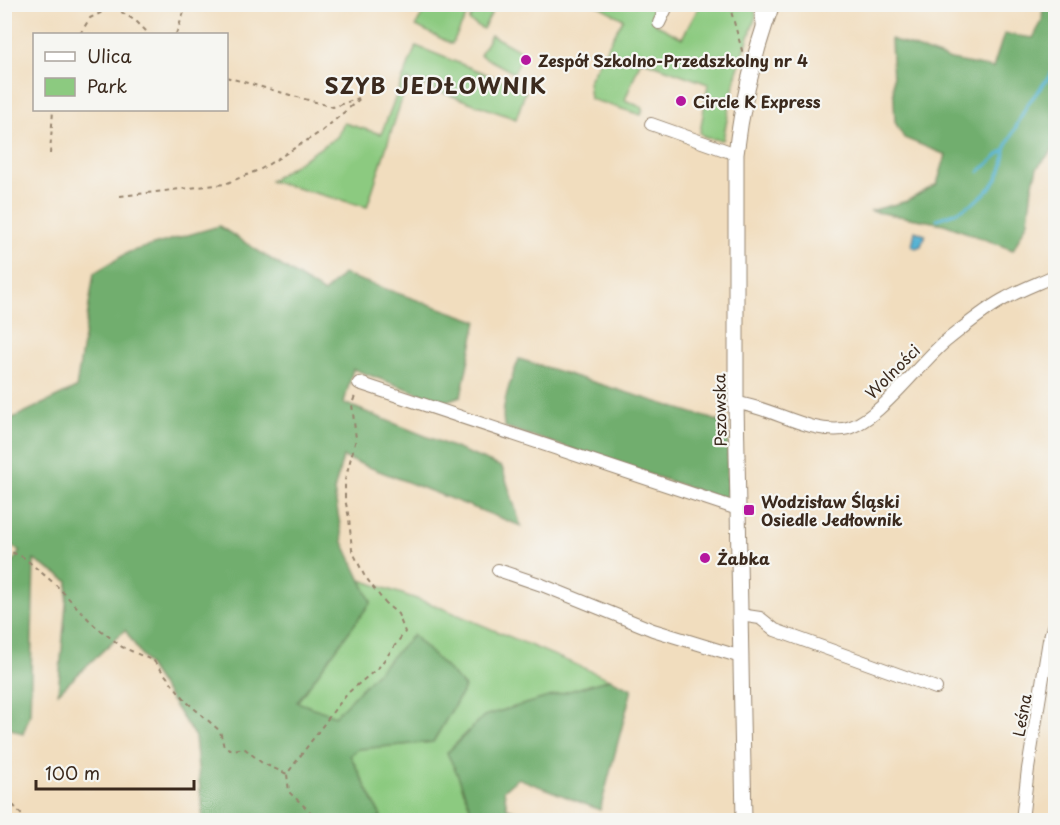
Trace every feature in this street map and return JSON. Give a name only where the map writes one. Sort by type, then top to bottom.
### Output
[{"type":"main road","name":"Pszowska","points":[[744,820],[736,403],[736,154],[750,69],[772,4]]},
{"type":"street","points":[[659,23],[668,4]]},
{"type":"street","points":[[760,4],[763,27]]},
{"type":"street","points":[[651,124],[736,154]]},
{"type":"street","name":"Wolności","points":[[736,403],[768,410],[823,428],[843,429],[858,424],[878,410],[946,341],[1004,299],[1056,275]]},
{"type":"street","points":[[359,382],[738,509]]},
{"type":"street","points":[[498,570],[653,630],[741,657]]},
{"type":"street","points":[[740,615],[760,618],[775,630],[936,688]]},
{"type":"street","name":"Leśna","points":[[1022,820],[1049,640],[1056,617]]},
{"type":"path","points":[[176,33],[187,4]]},
{"type":"path","points":[[729,4],[744,57]]},
{"type":"path","points":[[81,33],[90,18],[113,7],[136,21],[148,33]]},
{"type":"path","points":[[120,196],[225,184],[261,169],[322,131],[362,97],[333,107],[228,78]]},
{"type":"path","points":[[50,154],[53,111]]},
{"type":"path","points":[[319,820],[289,792],[287,774],[342,700],[379,667],[405,632],[398,614],[385,603],[364,575],[352,550],[345,499],[345,480],[356,439],[352,404],[359,382]]},
{"type":"path","points":[[4,549],[22,557],[56,584],[94,624],[122,647],[154,661],[188,703],[220,731],[224,747],[233,750],[244,748],[262,763],[287,774]]},
{"type":"path","points":[[4,810],[15,806],[26,820]]},
{"type":"green space","points":[[754,4],[756,16],[736,75],[723,140],[706,138],[700,133],[708,84],[641,60],[625,100],[643,108],[641,115],[590,99],[588,82],[623,19],[597,5],[664,5],[655,24],[682,38],[700,5]]},
{"type":"green space","points":[[427,5],[472,5],[452,44],[416,26]]},
{"type":"green space","points":[[477,5],[496,5],[483,29],[469,21]]},
{"type":"green space","points":[[1043,5],[1055,5],[1055,147],[1037,168],[1028,221],[1013,250],[944,224],[870,211],[907,201],[937,184],[946,155],[904,138],[895,122],[891,39],[951,60],[993,68],[1004,34],[1033,38],[1042,21]]},
{"type":"green space","points":[[491,35],[524,53],[514,73],[480,55]]},
{"type":"green space","points":[[416,46],[526,90],[516,119],[408,80],[367,207],[270,181],[337,137],[344,123],[381,134]]},
{"type":"green space","points":[[219,226],[324,293],[343,274],[477,321],[461,396],[443,402],[353,369],[344,403],[502,467],[521,526],[343,457],[334,491],[343,542],[371,602],[297,702],[335,716],[413,635],[465,687],[433,742],[359,749],[350,755],[381,817],[375,820],[203,820],[195,737],[125,630],[58,693],[68,581],[34,560],[30,714],[23,734],[5,726],[5,574],[20,551],[5,543],[5,417],[13,418],[76,388],[94,273],[129,252]]},
{"type":"green space","points":[[519,359],[728,424],[727,500],[505,427],[503,412]]},
{"type":"green space","points":[[361,580],[437,606],[610,679],[484,716],[447,753],[475,820],[375,820],[381,816],[350,755],[358,749],[433,742],[465,687],[413,635],[335,716],[297,702],[371,602]]},
{"type":"green space","points":[[610,679],[632,689],[600,810],[518,778],[504,790],[507,808],[533,817],[532,820],[475,820],[447,753],[484,716]]},
{"type":"water","points":[[915,231],[925,235],[921,246],[916,248],[912,246]]},
{"type":"waterway","points":[[979,172],[1005,149],[1027,105],[1056,68]]},
{"type":"waterway","points":[[937,219],[962,209],[983,195],[998,176],[1005,151]]},
{"type":"place","name":"Zespół Szkolno-Przedszkolny nr 4","points":[[526,60]]},
{"type":"place","name":"Circle K Express","points":[[681,101]]},
{"type":"place","name":"Wodzisław Śląski Osiedle Jedłownik","points":[[749,510]]},
{"type":"place","name":"Żabka","points":[[705,558]]},
{"type":"district","name":"SZYB JEDŁOWNIK","points":[[436,84]]}]
